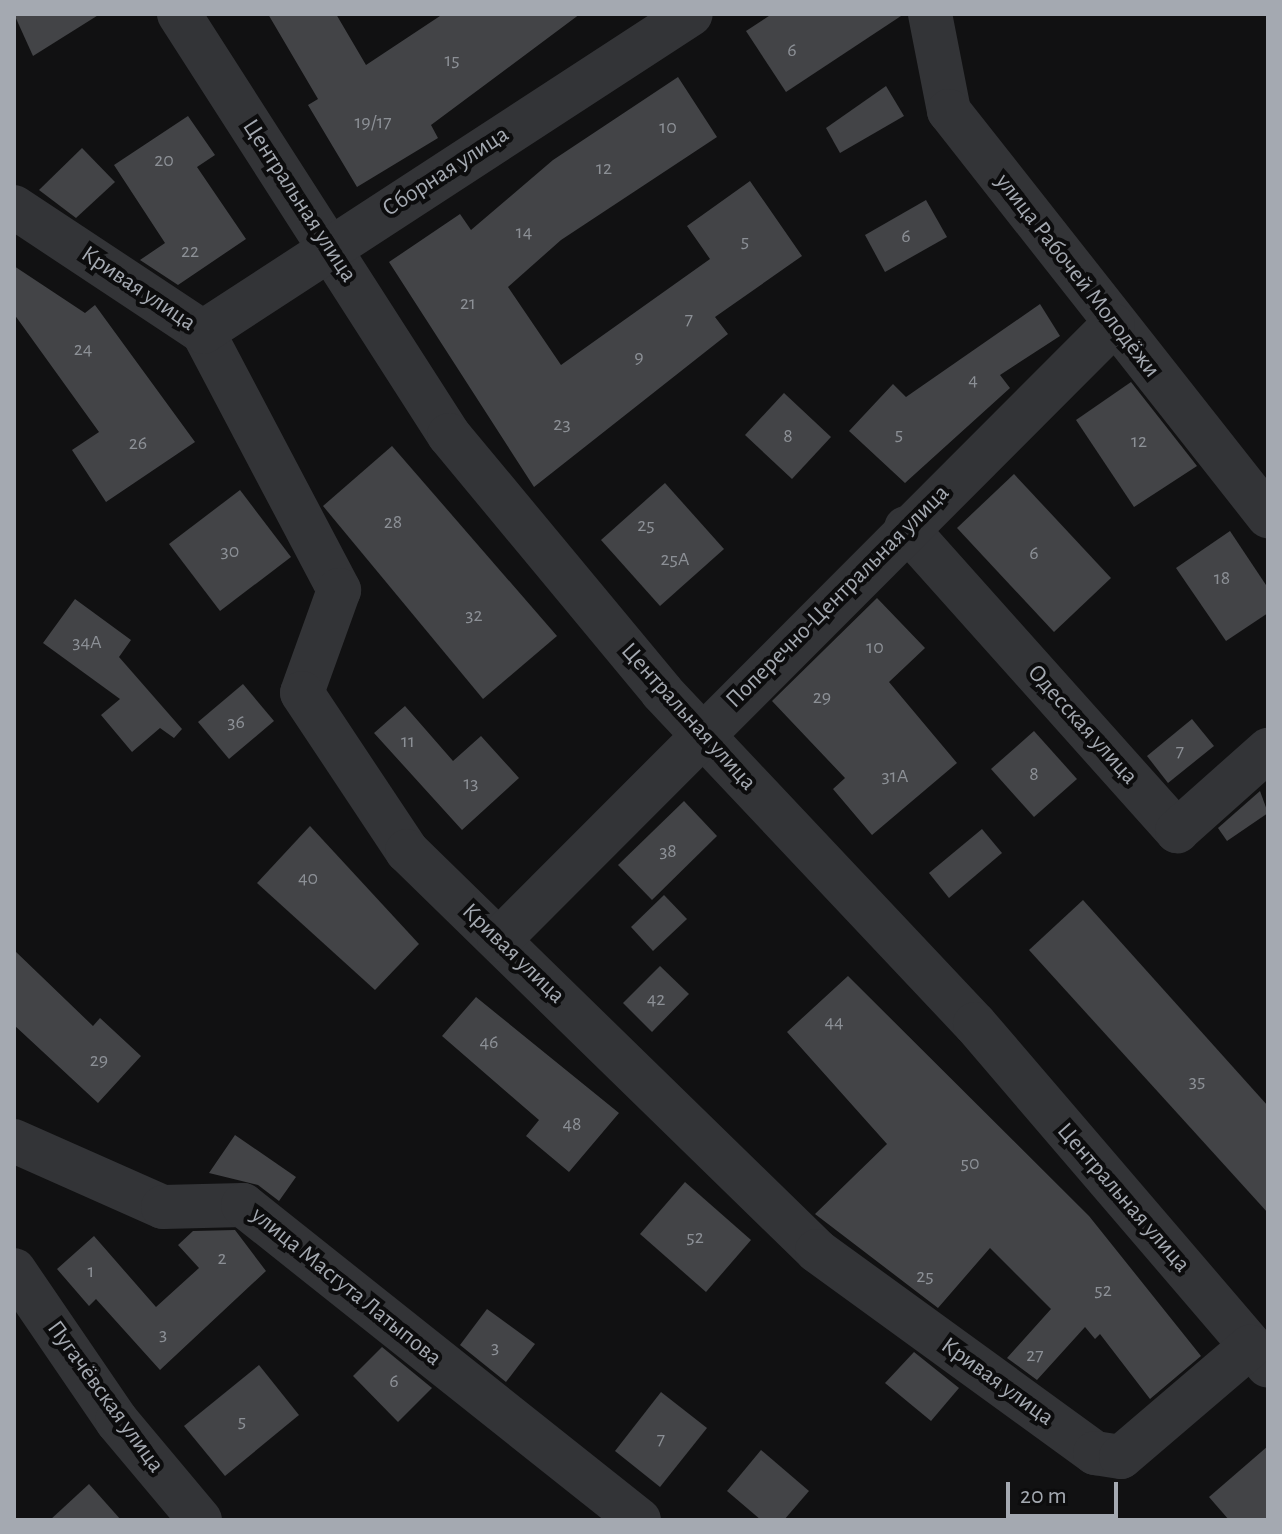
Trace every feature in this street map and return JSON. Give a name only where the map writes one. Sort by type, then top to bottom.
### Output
[{"type":"street","name":"Центральная улица","points":[[179,14],[449,435],[700,735],[975,1024],[1259,1356]]},
{"type":"street","name":"Сборная улица","points":[[203,332],[329,247],[691,14]]},
{"type":"street","name":"улица Рабочей Молодёжи","points":[[930,14],[949,111],[1113,325],[1268,516]]},
{"type":"street","name":"Кривая улица","points":[[14,207],[203,332],[339,590],[302,693],[407,851],[817,1251],[1095,1453],[1121,1457],[1259,1356]]},
{"type":"street","name":"Поперечно-Центральная улица","points":[[499,940],[906,528],[1113,325]]},
{"type":"street","name":"Одесская улица","points":[[906,528],[1177,831],[1268,750]]},
{"type":"street","name":"улица Масгута Латыпова","points":[[14,1141],[163,1207],[243,1205],[639,1520]]},
{"type":"street","name":"Пугачёвская улица","points":[[14,1270],[117,1421],[200,1520]]},
{"type":"building","points":[[14,14],[100,14],[33,56]]},
{"type":"building","points":[[268,14],[336,14],[366,65],[443,14],[580,14],[431,125],[438,138],[357,187],[308,105],[318,99]]},
{"type":"building","points":[[772,14],[904,14],[786,92],[746,31]]},
{"type":"building","points":[[678,77],[717,137],[561,240],[508,287],[561,365],[710,259],[687,226],[750,181],[802,256],[715,317],[728,334],[534,487],[389,262],[460,214],[471,230],[553,160]]},
{"type":"building","points":[[886,86],[904,116],[840,153],[826,128]]},
{"type":"building","points":[[188,116],[215,155],[197,167],[246,239],[178,285],[140,260],[165,243],[114,165]]},
{"type":"building","points":[[82,148],[115,182],[76,218],[39,190]]},
{"type":"building","points":[[926,200],[947,237],[885,272],[865,235]]},
{"type":"building","points":[[14,266],[85,313],[95,305],[195,442],[106,502],[72,450],[99,432],[14,314]]},
{"type":"building","points":[[1040,304],[1060,336],[1000,375],[1010,388],[905,483],[849,431],[893,384],[906,397]]},
{"type":"building","points":[[1131,382],[1197,466],[1134,507],[1076,420]]},
{"type":"building","points":[[784,393],[831,437],[792,479],[745,435]]},
{"type":"building","points":[[392,446],[557,636],[483,699],[323,506]]},
{"type":"building","points":[[1014,474],[1111,578],[1054,632],[957,528]]},
{"type":"building","points":[[665,483],[724,549],[660,606],[601,540]]},
{"type":"building","points":[[240,490],[291,557],[220,611],[169,544]]},
{"type":"building","points":[[1230,531],[1268,588],[1268,613],[1226,641],[1176,568]]},
{"type":"building","points":[[877,598],[925,648],[889,682],[957,763],[872,835],[833,789],[845,778],[772,701]]},
{"type":"building","points":[[75,599],[131,640],[119,657],[182,729],[174,738],[160,728],[132,752],[101,715],[120,699],[43,643]]},
{"type":"building","points":[[243,684],[274,721],[229,759],[198,722]]},
{"type":"building","points":[[405,706],[453,761],[481,736],[519,778],[462,830],[374,733]]},
{"type":"building","points":[[1192,719],[1214,746],[1168,783],[1147,756]]},
{"type":"building","points":[[1034,731],[1077,779],[1034,817],[991,769]]},
{"type":"building","points":[[1260,791],[1268,813],[1227,841],[1218,828]]},
{"type":"building","points":[[684,801],[717,836],[652,900],[618,865]]},
{"type":"building","points":[[310,826],[419,944],[375,990],[257,883]]},
{"type":"building","points":[[982,829],[1002,853],[949,898],[929,873]]},
{"type":"building","points":[[664,895],[687,919],[653,951],[631,927]]},
{"type":"building","points":[[1083,900],[1268,1106],[1268,1213],[1029,950]]},
{"type":"building","points":[[14,950],[93,1026],[100,1018],[141,1056],[98,1103],[14,1025]]},
{"type":"building","points":[[660,966],[689,994],[652,1032],[623,1003]]},
{"type":"building","points":[[848,976],[1089,1216],[1201,1356],[1150,1399],[1100,1334],[1095,1339],[1085,1327],[1037,1380],[1007,1358],[1051,1309],[990,1248],[938,1308],[815,1214],[887,1144],[787,1032]]},
{"type":"building","points":[[476,997],[619,1113],[569,1172],[526,1136],[539,1120],[442,1036]]},
{"type":"building","points":[[235,1135],[296,1177],[279,1201],[258,1185],[209,1173]]},
{"type":"building","points":[[685,1182],[751,1240],[706,1292],[640,1234]]},
{"type":"building","points":[[235,1230],[266,1271],[160,1370],[96,1299],[89,1306],[57,1269],[94,1236],[156,1307],[199,1268],[178,1245],[193,1231]]},
{"type":"building","points":[[487,1309],[535,1344],[506,1382],[460,1345]]},
{"type":"building","points":[[382,1347],[432,1388],[398,1422],[353,1376]]},
{"type":"building","points":[[914,1352],[959,1388],[931,1421],[885,1383]]},
{"type":"building","points":[[259,1365],[299,1415],[225,1476],[184,1426]]},
{"type":"building","points":[[661,1392],[707,1428],[660,1487],[615,1451]]},
{"type":"building","points":[[1268,1446],[1268,1520],[1229,1520],[1209,1497]]},
{"type":"building","points":[[761,1450],[809,1491],[784,1520],[761,1520],[727,1491]]},
{"type":"building","points":[[89,1484],[121,1520],[50,1520]]}]
